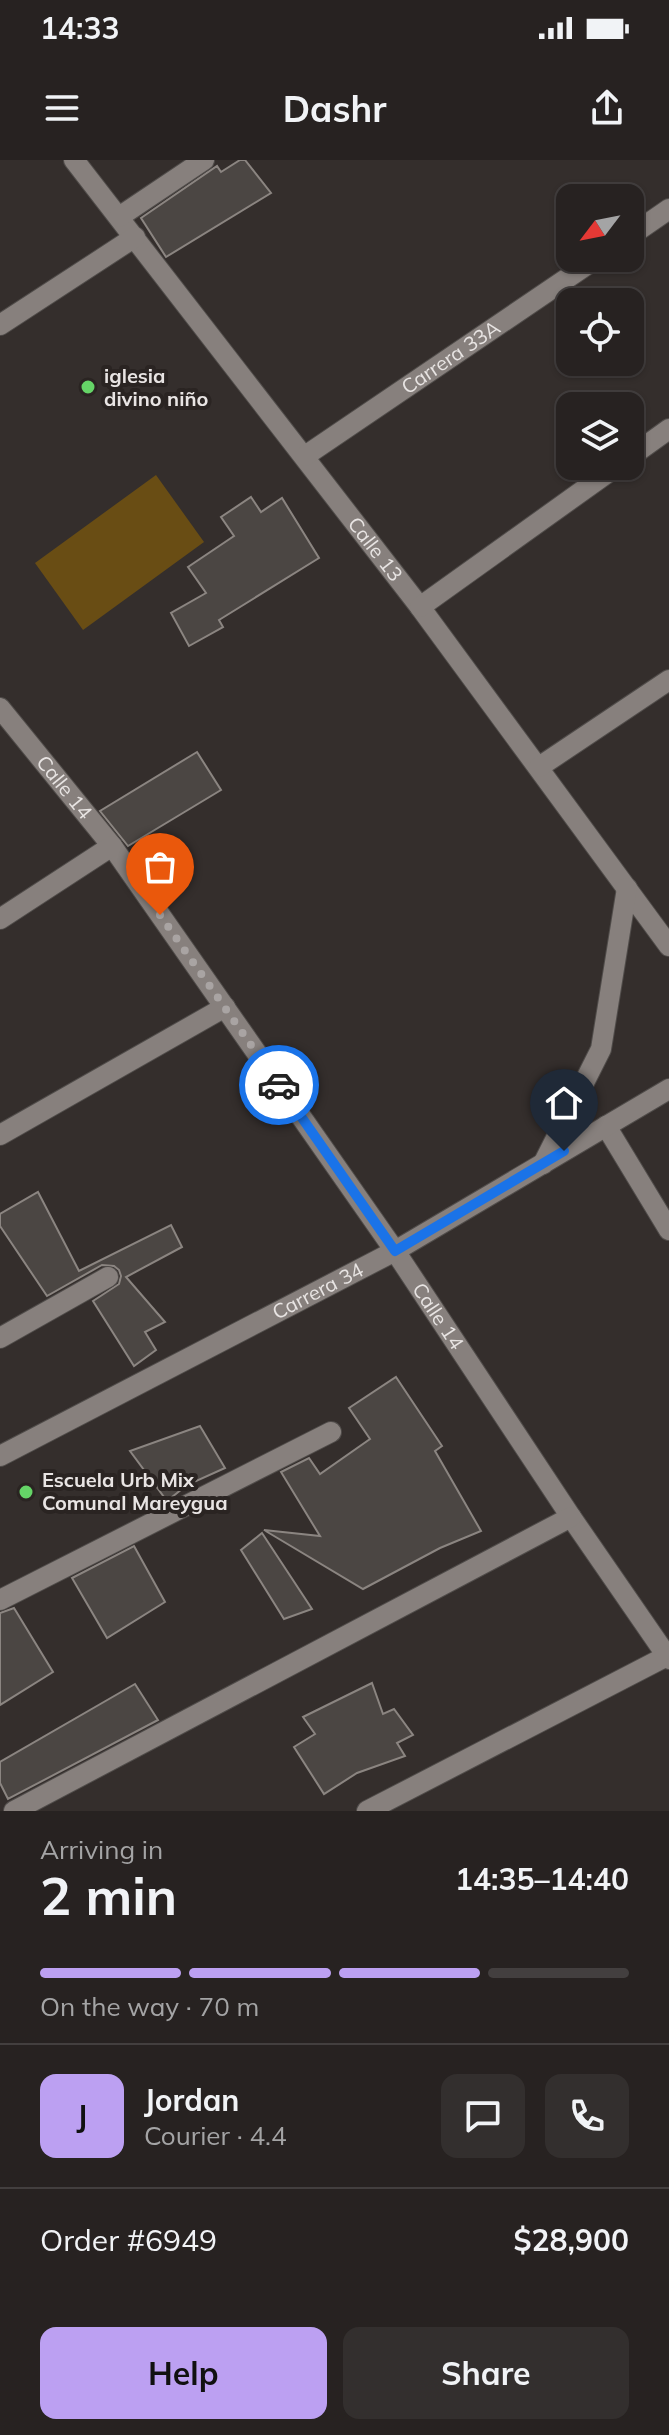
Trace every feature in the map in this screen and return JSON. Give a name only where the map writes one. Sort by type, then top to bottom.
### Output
[{"type":"street","name":"Calle 13","points":[[74,160],[420,607],[669,946]]},
{"type":"street","points":[[119,217],[204,160]]},
{"type":"street","points":[[644,226],[669,209]]},
{"type":"street","points":[[0,325],[135,237]]},
{"type":"street","name":"Carrera 33A","points":[[305,456],[576,272]]},
{"type":"street","points":[[644,447],[669,429]]},
{"type":"street","points":[[420,607],[597,480]]},
{"type":"street","points":[[539,767],[669,680]]},
{"type":"street","name":"Calle 14","points":[[0,708],[112,846],[395,1251],[668,1658]]},
{"type":"street","points":[[0,919],[112,846]]},
{"type":"street","points":[[543,1164],[601,1049],[627,888]]},
{"type":"street","points":[[0,1135],[225,1007]]},
{"type":"street","name":"Carrera 34","points":[[0,1456],[395,1251],[669,1089]]},
{"type":"street","points":[[606,1126],[669,1230]]},
{"type":"street","points":[[0,1338],[108,1277]]},
{"type":"street","points":[[0,1600],[331,1432]]},
{"type":"street","points":[[14,1811],[571,1517]]},
{"type":"street","points":[[367,1811],[668,1658]]},
{"type":"shaded area","points":[[156,475],[204,542],[83,630],[35,563]]},
{"type":"building","points":[[245,160],[271,193],[166,257],[141,218],[217,166],[221,172]]},
{"type":"building","points":[[251,497],[261,512],[282,498],[319,558],[219,620],[223,627],[189,646],[171,613],[206,593],[188,567],[234,536],[221,517]]},
{"type":"building","points":[[197,752],[221,790],[128,846],[100,811]]},
{"type":"building","points":[[38,1192],[79,1271],[171,1225],[182,1247],[126,1277],[165,1322],[145,1332],[156,1350],[134,1366],[93,1301],[119,1284],[119,1270],[114,1266],[102,1265],[47,1296],[0,1226],[0,1214]]},
{"type":"building","points":[[396,1377],[442,1446],[435,1451],[481,1531],[440,1548],[363,1589],[264,1530],[320,1536],[281,1472],[309,1458],[320,1474],[370,1439],[349,1408]]},
{"type":"building","points":[[200,1426],[225,1468],[187,1485],[167,1501],[130,1451]]},
{"type":"building","points":[[262,1533],[312,1609],[284,1619],[241,1550]]},
{"type":"building","points":[[134,1546],[165,1602],[107,1638],[72,1578]]},
{"type":"building","points":[[14,1608],[53,1672],[0,1705],[0,1613]]},
{"type":"building","points":[[372,1683],[383,1714],[394,1709],[413,1735],[397,1743],[405,1756],[357,1773],[324,1794],[294,1747],[315,1734],[303,1717]]},
{"type":"building","points":[[135,1684],[158,1720],[8,1799],[0,1783],[0,1762]]},
{"type":"way so far","points":[[160,915],[279,1085]]},
{"type":"place","name":"iglesia divino niño","points":[[88,387]]},
{"type":"place","name":"Escuela Urb Mix Comunal Mareygua","points":[[26,1492]]},
{"type":"route","points":[[279,1085],[395,1251],[564,1151]]}]
